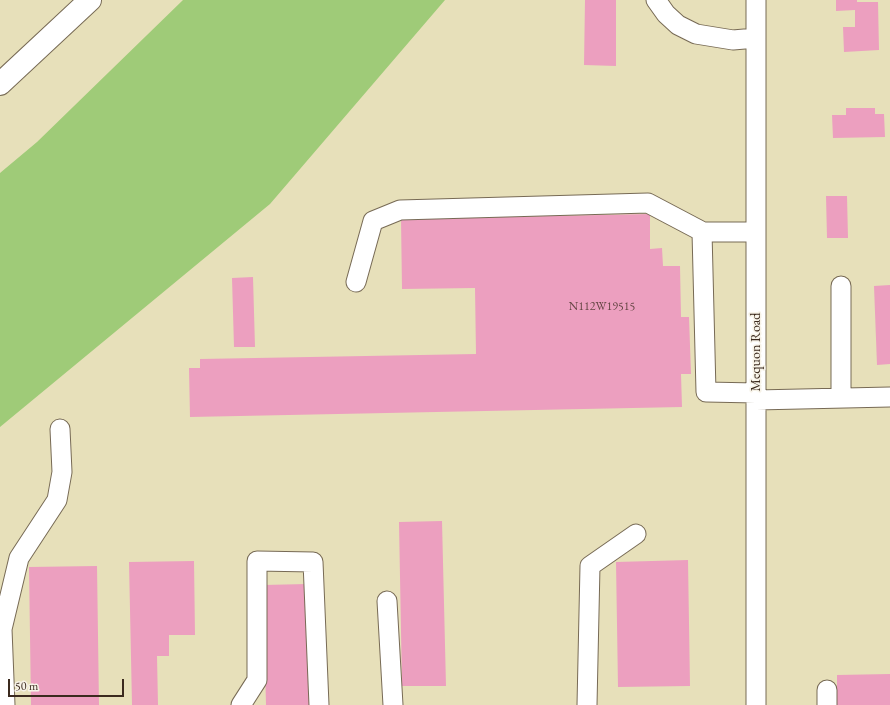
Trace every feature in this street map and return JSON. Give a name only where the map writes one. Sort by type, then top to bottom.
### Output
[{"type":"highway","points":[[0,84],[90,0]]},
{"type":"street","points":[[656,0],[666,14],[678,25],[696,34],[733,40],[756,38]]},
{"type":"street","name":"Mequon Road","points":[[756,0],[756,705]]},
{"type":"street","points":[[356,282],[373,221],[400,210],[648,203],[703,232],[756,232]]},
{"type":"street","points":[[703,232],[706,392],[756,397],[890,397]]},
{"type":"street","points":[[841,286],[841,398]]},
{"type":"street","points":[[5,705],[2,629],[19,558],[57,500],[62,472],[60,429]]},
{"type":"street","points":[[587,705],[590,566],[636,534]]},
{"type":"street","points":[[241,705],[257,680],[257,561],[313,562],[319,705]]},
{"type":"street","points":[[387,601],[394,705]]},
{"type":"green space","points":[[183,0],[445,0],[270,204],[0,427],[0,173],[37,142]]},
{"type":"building","points":[[585,0],[616,0],[616,66],[584,65]]},
{"type":"building","points":[[836,0],[878,2],[879,50],[844,52],[843,27],[855,27],[855,10],[836,11]]},
{"type":"building","points":[[846,108],[875,108],[875,114],[884,114],[885,137],[833,138],[832,115],[846,115]]},
{"type":"building","points":[[826,196],[847,196],[848,238],[827,238]]},
{"type":"building","points":[[650,214],[650,249],[662,248],[663,266],[680,266],[681,317],[689,317],[691,374],[681,374],[682,407],[190,417],[189,368],[200,368],[200,359],[476,354],[475,288],[402,289],[401,219]]},
{"type":"building","points":[[253,277],[255,347],[234,347],[232,278]]},
{"type":"building","points":[[890,285],[890,364],[877,365],[874,286]]},
{"type":"building","points":[[442,521],[446,686],[402,686],[399,522]]},
{"type":"building","points":[[688,560],[690,686],[618,687],[616,562]]},
{"type":"building","points":[[194,561],[195,635],[169,635],[169,656],[157,656],[158,705],[132,705],[129,562]]},
{"type":"building","points":[[97,566],[99,705],[31,705],[29,567]]},
{"type":"building","points":[[307,584],[310,705],[266,705],[263,585]]},
{"type":"building","points":[[890,674],[890,705],[837,705],[837,675]]}]
